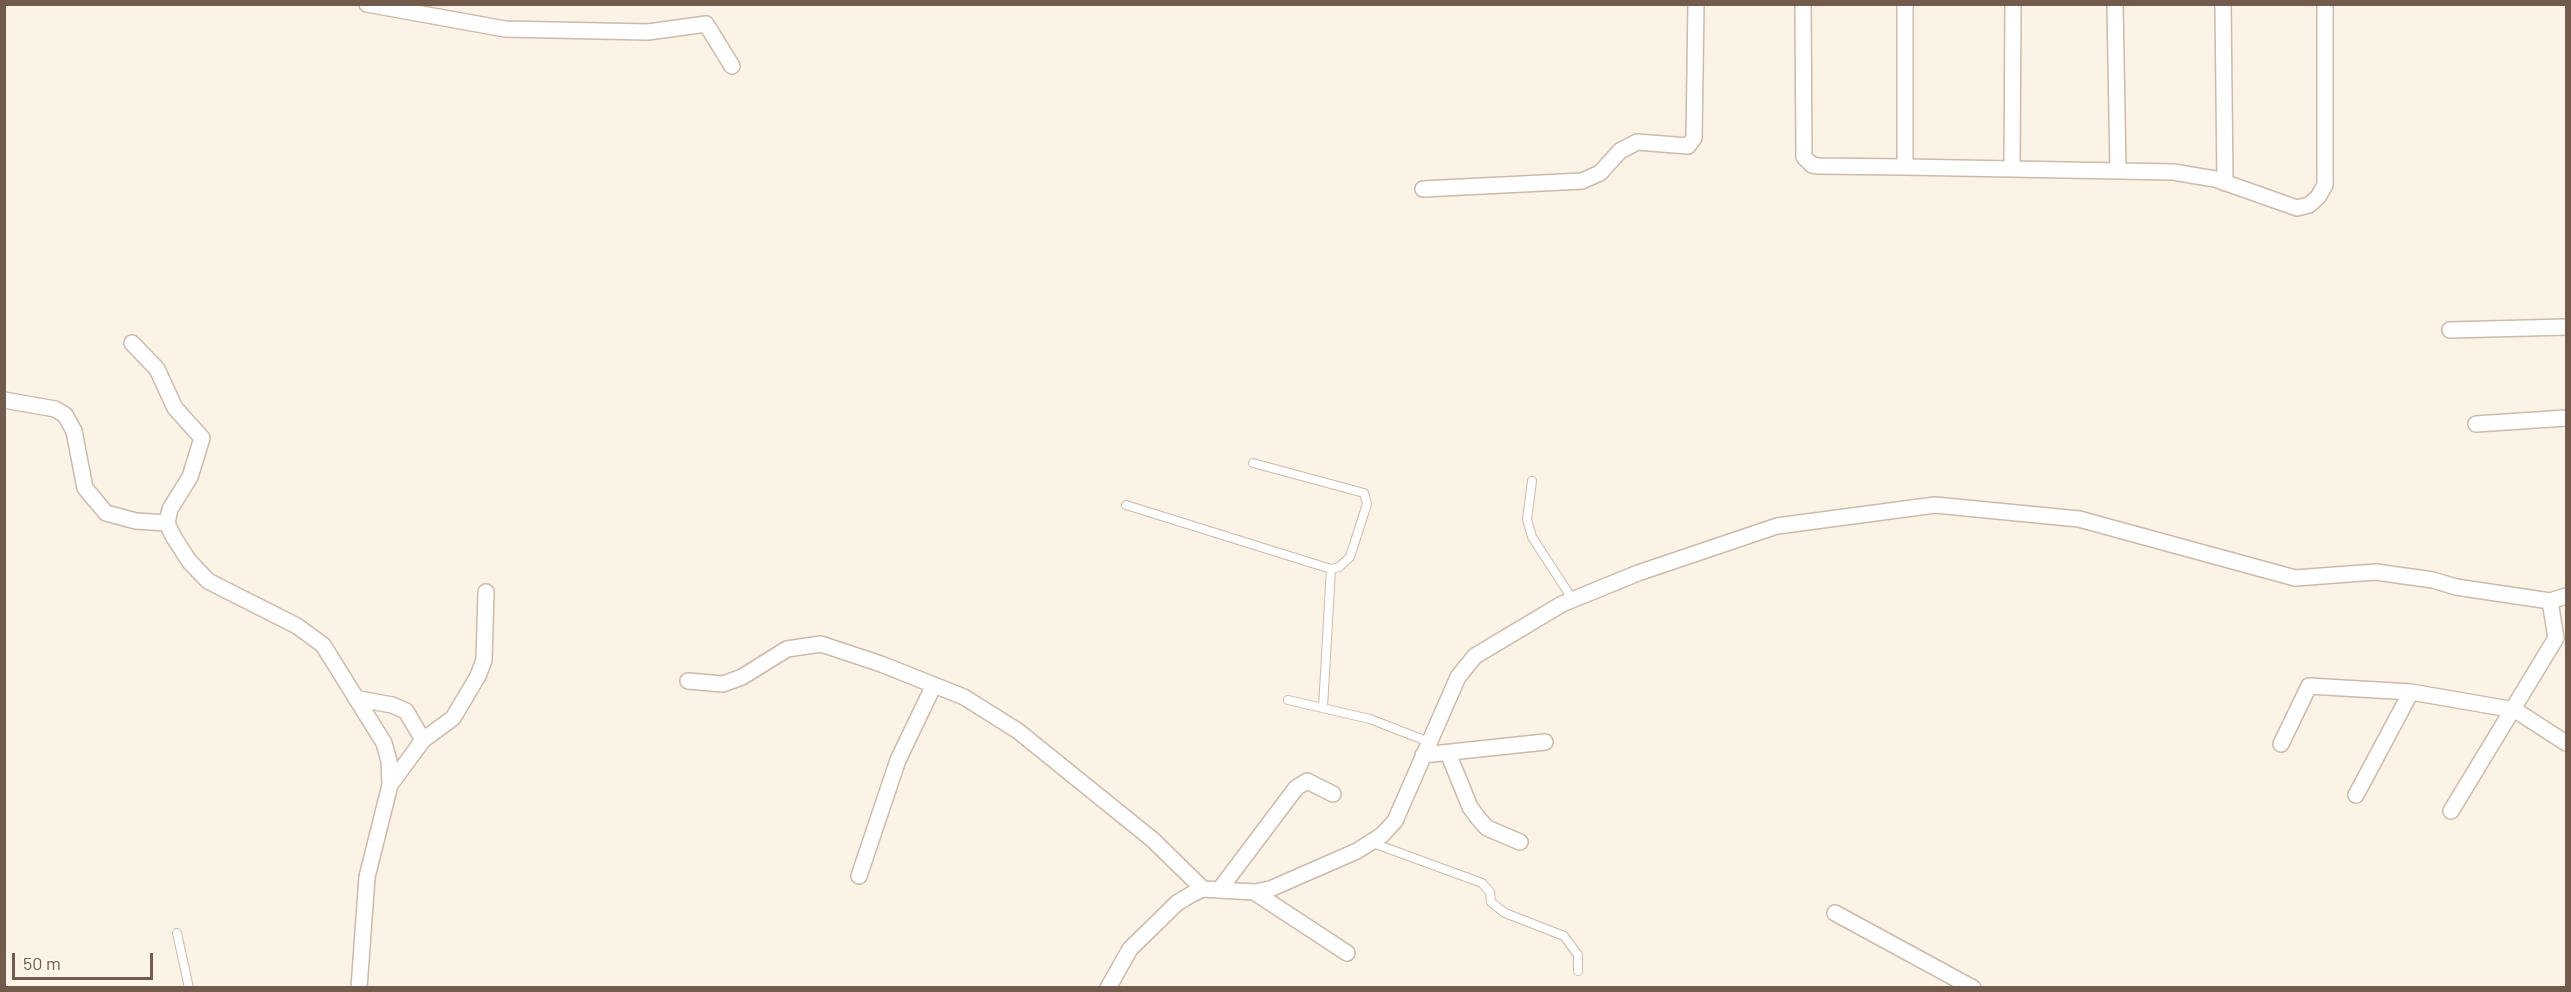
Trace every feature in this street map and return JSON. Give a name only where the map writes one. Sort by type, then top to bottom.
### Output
[{"type":"street","points":[[1423,189],[1582,181],[1595,176],[1620,150],[1637,141],[1688,146],[1694,138],[1696,4]]},
{"type":"street","points":[[1803,4],[1804,157],[1812,165],[2173,172],[2225,183],[2288,206],[2309,205],[2318,197],[2325,185],[2325,4]]},
{"type":"street","points":[[1905,4],[1905,167]]},
{"type":"street","points":[[2012,169],[2013,4]]},
{"type":"street","points":[[2115,4],[2118,170]]},
{"type":"street","points":[[2223,4],[2225,183]]},
{"type":"street","points":[[371,5],[505,29],[648,32],[706,24],[732,66]]},
{"type":"street","points":[[2450,330],[2566,327]]},
{"type":"street","points":[[132,343],[157,369],[175,408],[202,438],[197,460],[170,509],[167,522],[189,561],[208,581],[297,626],[323,645],[384,743],[389,761],[390,785],[367,877],[359,987]]},
{"type":"street","points":[[4,400],[55,409],[65,415],[74,430],[85,488],[106,513],[136,521],[167,522]]},
{"type":"street","points":[[2476,424],[2566,418]]},
{"type":"street","points":[[1108,987],[1130,949],[1177,903],[1203,889],[1254,892],[1270,889],[1373,843],[1395,821],[1458,677],[1475,656],[1573,600],[1638,573],[1777,526],[1935,505],[2079,519],[2295,578],[2376,572],[2550,601],[2566,596]]},
{"type":"street","points":[[390,785],[423,740],[453,718],[478,676],[484,660],[486,592]]},
{"type":"street","points":[[2451,811],[2561,642],[2550,601]]},
{"type":"street","points":[[688,681],[723,684],[742,676],[787,649],[821,644],[964,697],[1018,731],[1153,840],[1203,889]]},
{"type":"street","points":[[859,876],[898,760],[934,685]]},
{"type":"street","points":[[2281,744],[2309,686],[2411,692],[2515,710],[2566,743]]},
{"type":"street","points":[[2356,795],[2411,692]]},
{"type":"street","points":[[358,699],[392,705],[406,711],[423,740]]},
{"type":"street","points":[[1426,749],[1449,753],[1545,742]]},
{"type":"street","points":[[1449,753],[1470,807],[1478,818],[1487,828],[1520,842]]},
{"type":"street","points":[[1220,889],[1296,788],[1307,781],[1333,794]]},
{"type":"street","points":[[1254,892],[1347,953]]},
{"type":"street","points":[[1835,913],[1973,987]]},
{"type":"lane","points":[[1126,505],[1331,569],[1339,567],[1350,558],[1367,504],[1364,493],[1253,463]]},
{"type":"lane","points":[[1532,481],[1527,519],[1532,537],[1573,600]]},
{"type":"lane","points":[[1323,707],[1331,569]]},
{"type":"lane","points":[[1288,700],[1370,719],[1426,749]]},
{"type":"lane","points":[[1373,843],[1482,883],[1490,892],[1491,902],[1505,913],[1564,936],[1578,955],[1578,971]]},
{"type":"lane","points":[[177,933],[189,987]]}]
